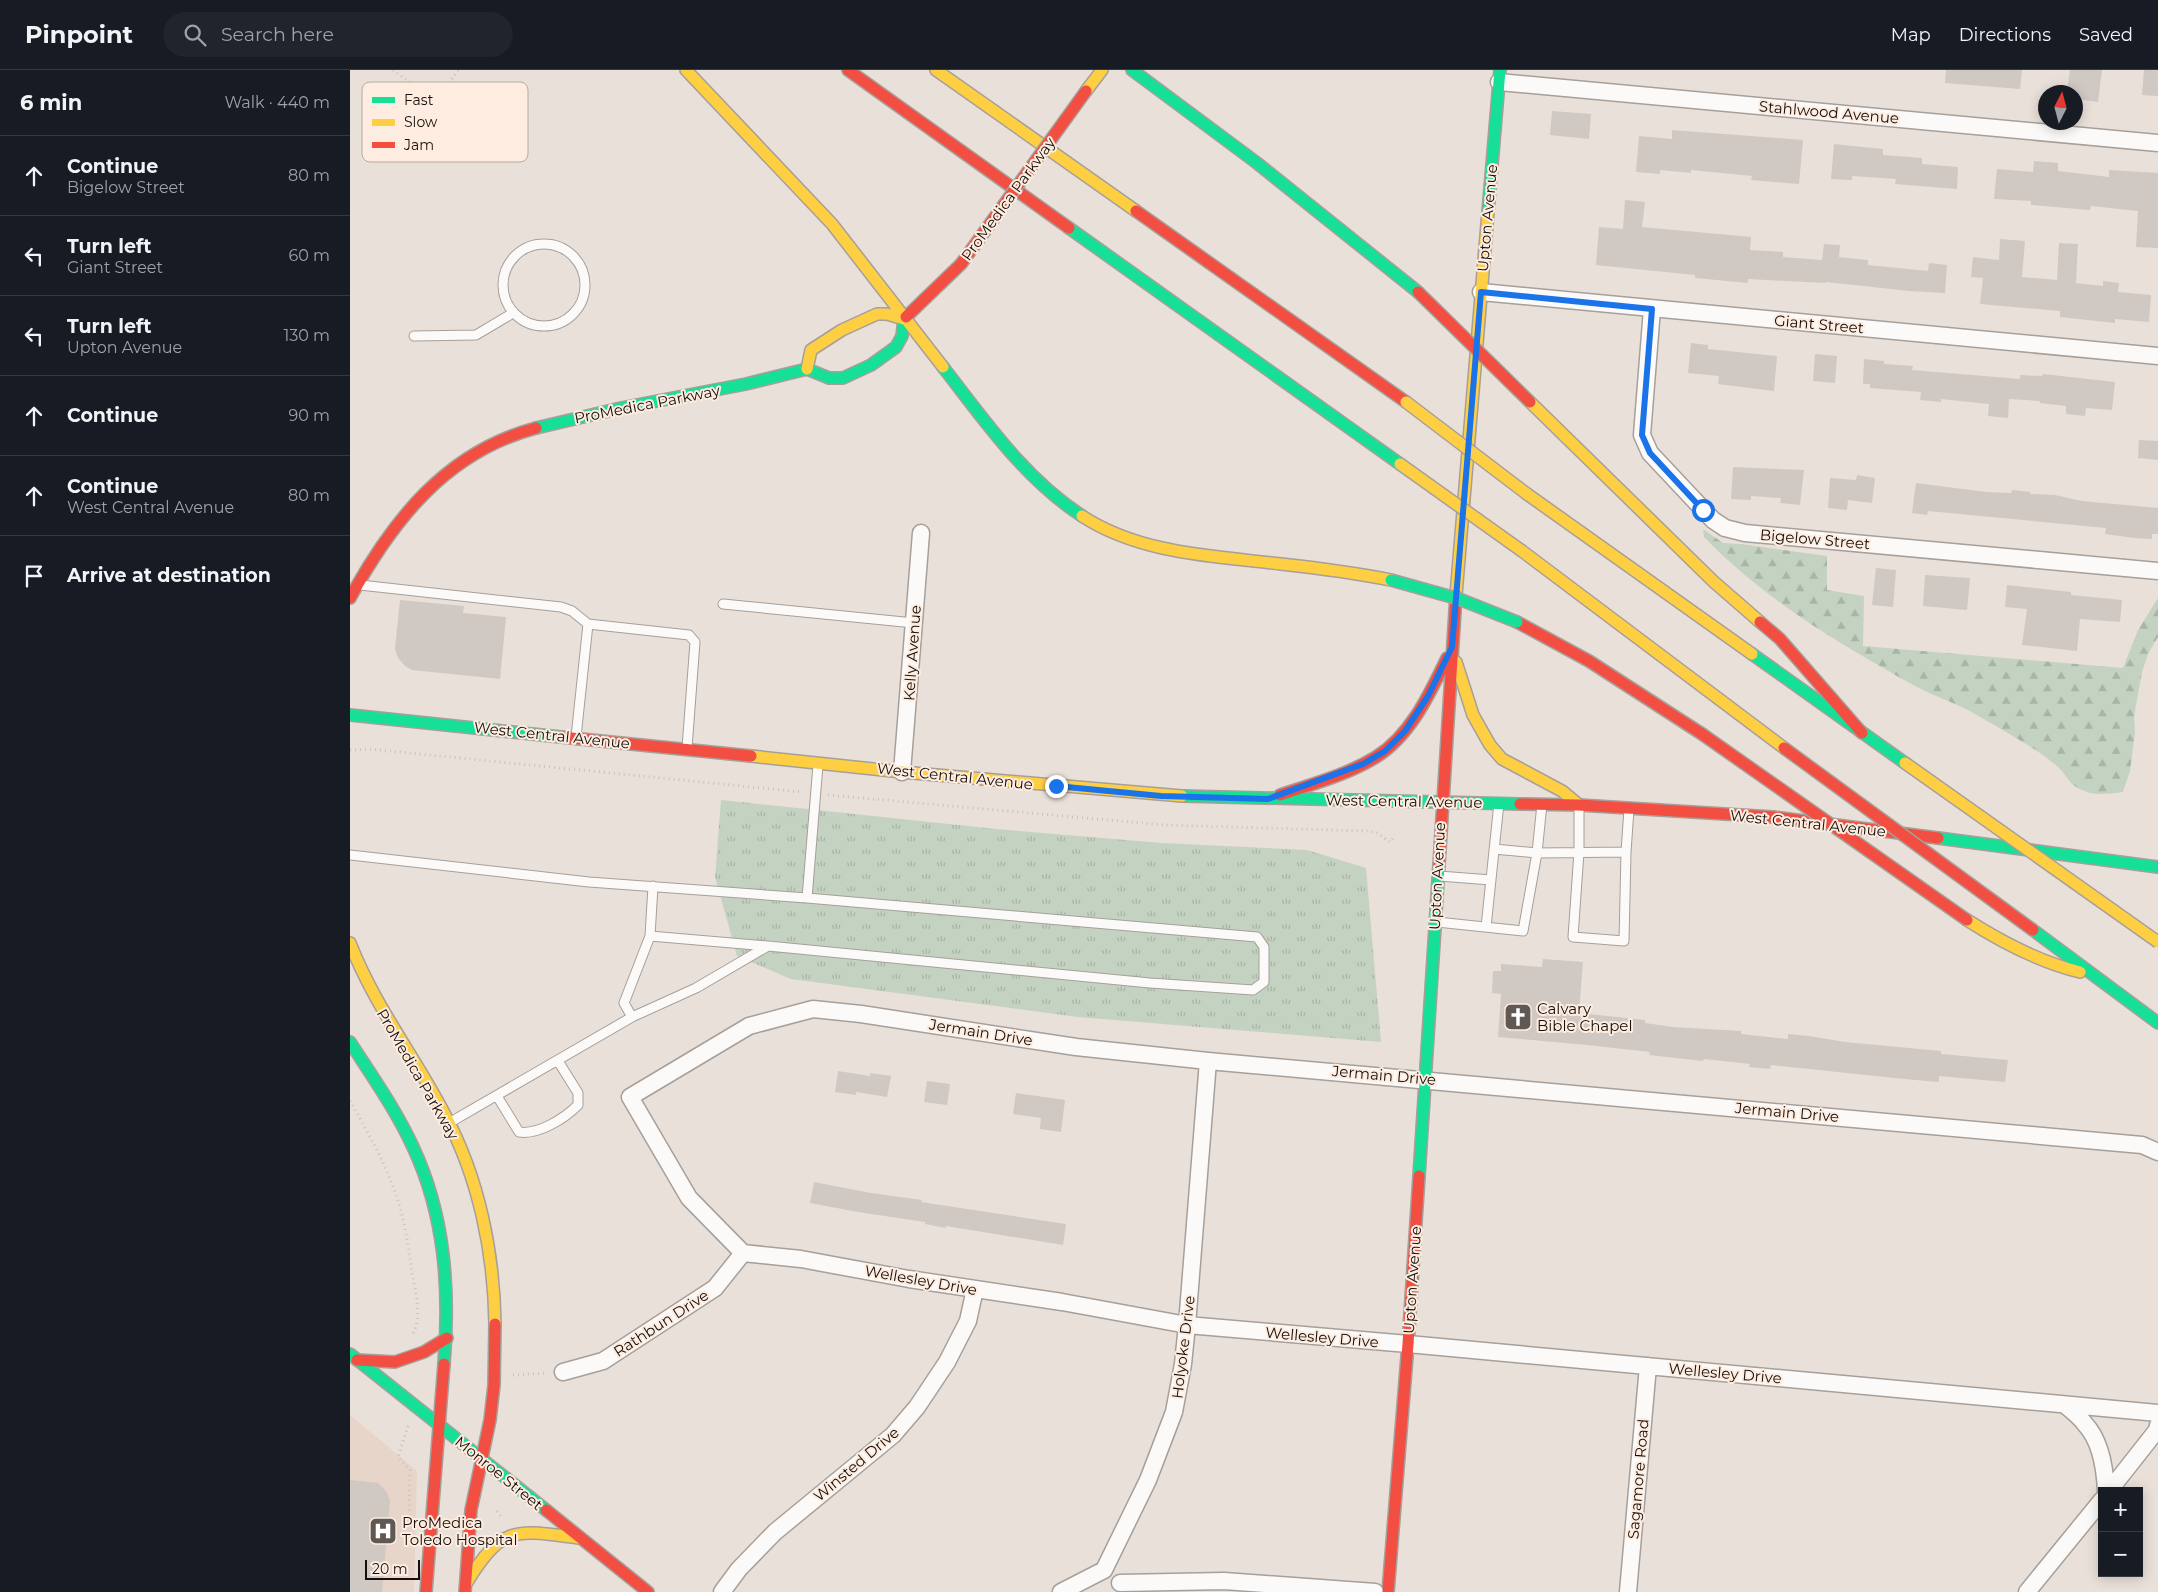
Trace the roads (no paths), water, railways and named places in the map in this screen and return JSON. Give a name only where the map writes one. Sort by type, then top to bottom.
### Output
[{"type":"main road","points":[[686,70],[832,224],[1010,454],[1042,486],[1068,506],[1101,527],[1159,548],[1337,570],[1391,580],[1459,599],[1517,622],[1557,641],[1602,668],[1702,734],[1967,920],[2007,945],[2040,961],[2061,968],[2089,973]]},
{"type":"main road","points":[[848,70],[1522,551],[1784,748],[2158,1023]]},
{"type":"main road","points":[[936,70],[1406,402],[1527,494],[2158,942]]},
{"type":"main road","name":"ProMedica Parkway","points":[[904,319],[961,264],[1102,70]]},
{"type":"main road","points":[[1132,70],[1257,163],[1418,292],[1714,582],[1780,639],[1862,732]]},
{"type":"main road","name":"Upton Avenue","points":[[1388,1592],[1408,1344],[1452,647],[1500,76]]},
{"type":"main road","points":[[875,314],[904,319],[900,343],[861,371],[834,379],[823,377],[807,369],[808,356],[813,348],[875,314]]},
{"type":"main road","name":"ProMedica Parkway","points":[[350,598],[373,556],[416,500],[442,475],[487,445],[533,429],[609,409],[749,384],[807,369]]},
{"type":"main road","points":[[1268,799],[1363,764],[1385,751],[1405,731],[1428,696],[1452,647]]},
{"type":"main road","points":[[1452,647],[1473,715],[1490,745],[1502,759],[1562,792],[1579,805]]},
{"type":"main road","name":"West Central Avenue","points":[[350,715],[686,748],[902,772],[1161,796],[1579,805],[1773,817],[2158,867]]},
{"type":"main road","name":"ProMedica Parkway","points":[[350,943],[378,1005],[449,1123],[465,1160],[482,1216],[493,1284],[495,1357],[490,1422],[472,1499],[465,1589]]},
{"type":"main road","points":[[352,1048],[406,1132],[427,1182],[439,1226],[445,1265],[448,1312],[447,1338],[426,1592]]},
{"type":"main road","points":[[353,1357],[395,1362],[424,1352],[447,1338]]},
{"type":"main road","name":"Monroe Street","points":[[353,1357],[648,1592]]},
{"type":"main road","points":[[465,1589],[480,1559],[497,1541],[508,1535],[538,1533],[579,1538]]},
{"type":"street","name":"Stahlwood Avenue","points":[[1500,76],[2158,143]]},
{"type":"street","name":"Giant Street","points":[[1481,292],[2158,356]]},
{"type":"street","name":"Bigelow Street","points":[[1652,309],[1642,435],[1650,453],[1703,510],[1725,528],[1745,533],[2158,570]]},
{"type":"street","name":"Kelly Avenue","points":[[902,772],[921,534]]},
{"type":"street","name":"Jermain Drive","points":[[743,1253],[689,1198],[630,1097],[749,1026],[813,1009],[861,1014],[1076,1047],[1208,1061],[1425,1079],[2142,1145],[2158,1152]]},
{"type":"street","name":"Holyoke Drive","points":[[1104,1570],[1148,1480],[1174,1412],[1183,1364],[1187,1326],[1208,1061]]},
{"type":"street","name":"Wellesley Drive","points":[[743,1253],[801,1259],[1062,1302],[1187,1326],[1408,1344],[2158,1413]]},
{"type":"street","name":"Rathbun Drive","points":[[563,1372],[603,1361],[715,1288],[743,1253]]},
{"type":"street","name":"Winsted Drive","points":[[722,1592],[739,1569],[775,1532],[893,1435],[918,1407],[947,1362],[968,1321],[975,1289]]},
{"type":"street","name":"Sagamore Road","points":[[1628,1592],[1648,1366]]},
{"type":"street","points":[[2065,1405],[2087,1425],[2096,1443],[2104,1467],[2106,1487]]},
{"type":"street","points":[[2110,1487],[2157,1430],[2158,1424]]},
{"type":"street","points":[[2027,1592],[2098,1505]]},
{"type":"street","points":[[1061,1592],[1104,1570],[1122,1588],[1224,1581],[1375,1592]]},
{"type":"lane","points":[[539,244],[553,245],[565,250],[576,259],[582,271],[584,291],[577,310],[567,319],[555,325],[541,326],[528,323],[513,313],[503,293],[503,279],[507,266],[515,256],[526,248],[539,244]]},
{"type":"lane","points":[[414,336],[476,335],[513,313]]},
{"type":"lane","points":[[357,585],[562,607],[572,611],[588,624],[682,633],[693,637],[695,642],[686,748]]},
{"type":"lane","points":[[723,604],[914,623]]},
{"type":"lane","points":[[576,737],[588,624]]},
{"type":"lane","points":[[808,898],[818,762]]},
{"type":"lane","points":[[1486,927],[1499,803]]},
{"type":"lane","points":[[1434,922],[1523,931],[1537,853],[1542,804]]},
{"type":"lane","points":[[1579,805],[1579,852],[1573,937],[1624,941],[1626,852],[1630,808]]},
{"type":"lane","points":[[1494,849],[1537,853],[1626,852]]},
{"type":"lane","points":[[350,855],[579,881],[808,898],[1256,937],[1264,947],[1264,982],[1253,990],[650,936]]},
{"type":"lane","points":[[1437,876],[1491,880]]},
{"type":"lane","points":[[632,1017],[624,1003],[650,936],[653,886]]},
{"type":"lane","points":[[449,1123],[632,1017],[696,988],[768,946]]},
{"type":"lane","points":[[497,1096],[519,1132],[529,1133],[569,1114],[578,1105],[578,1093],[558,1061]]},
{"type":"place","name":"Calvary Bible Chapel","points":[[1518,1017]]},
{"type":"place","name":"ProMedica Toledo Hospital","points":[[383,1531]]}]
